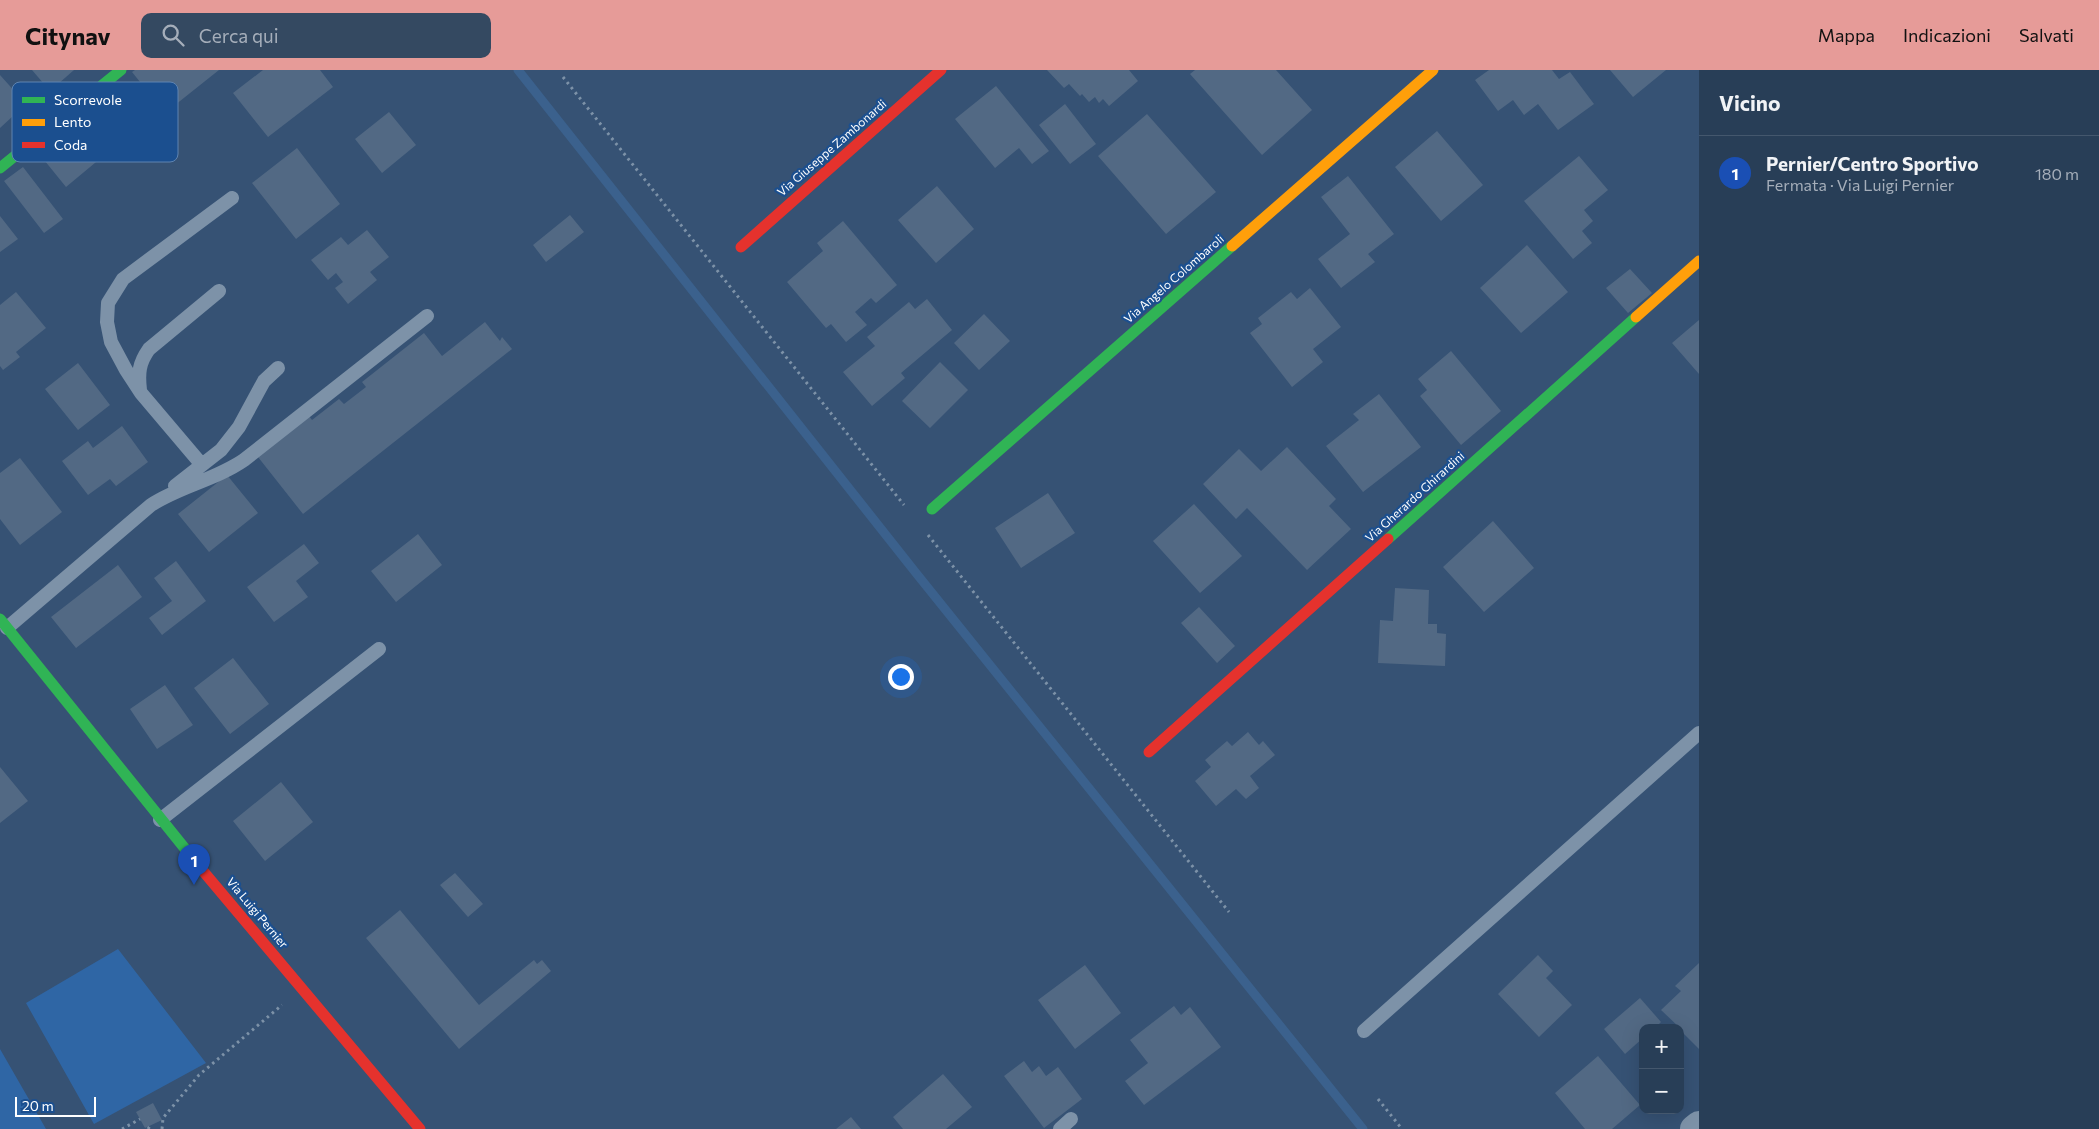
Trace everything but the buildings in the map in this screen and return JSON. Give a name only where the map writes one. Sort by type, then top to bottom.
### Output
[{"type":"street","points":[[107,82],[122,70]]},
{"type":"street","name":"Via Giuseppe Zambonardi","points":[[741,247],[941,70]]},
{"type":"street","name":"Via Angelo Colombaroli","points":[[932,509],[1433,70]]},
{"type":"street","points":[[0,168],[12,158]]},
{"type":"street","name":"Via Gherardo Ghirardini","points":[[1149,752],[1699,261]]},
{"type":"street","name":"Via Luigi Pernier","points":[[4,624],[160,820],[420,1129]]},
{"type":"street","points":[[1694,1129],[1699,1124]]},
{"type":"lane","points":[[202,466],[141,393],[111,342],[107,322],[108,302],[123,279],[232,198]]},
{"type":"lane","points":[[141,393],[138,373],[141,361],[149,349],[219,291]]},
{"type":"lane","points":[[151,505],[164,496],[230,470],[427,316]]},
{"type":"lane","points":[[4,624],[221,450],[231,439],[247,414],[264,381],[278,368]]},
{"type":"lane","points":[[160,820],[379,649]]},
{"type":"lane","points":[[1364,1031],[1699,733]]},
{"type":"lane","points":[[1060,1129],[1072,1119]]},
{"type":"path","points":[[563,78],[910,512]]},
{"type":"path","points":[[922,527],[1229,912]]},
{"type":"path","points":[[162,1129],[163,1118],[200,1075],[301,988]]},
{"type":"path","points":[[1378,1099],[1402,1129]]},
{"type":"path","points":[[122,1129],[140,1119]]},
{"type":"shaded area","points":[[118,949],[206,1063],[94,1124],[26,1003]]},
{"type":"shaded area","points":[[0,1049],[46,1129],[0,1129]]},
{"type":"waterway","points":[[518,70],[916,573],[1363,1129]]},
{"type":"traffic: fast","points":[[106,82],[121,70]]},
{"type":"traffic: fast","points":[[0,168],[12,158]]},
{"type":"traffic: fast","points":[[932,509],[1232,246]]},
{"type":"traffic: fast","points":[[1388,539],[1636,317]]},
{"type":"traffic: fast","points":[[0,619],[203,871]]},
{"type":"traffic: slow","points":[[1232,246],[1433,70]]},
{"type":"traffic: slow","points":[[1636,317],[1699,261]]},
{"type":"traffic: jam","points":[[741,247],[941,70]]},
{"type":"traffic: jam","points":[[1149,752],[1388,539]]},
{"type":"traffic: jam","points":[[203,871],[420,1129]]},
{"type":"place","name":"Pernier/Centro Sportivo","points":[[194,885]]}]
